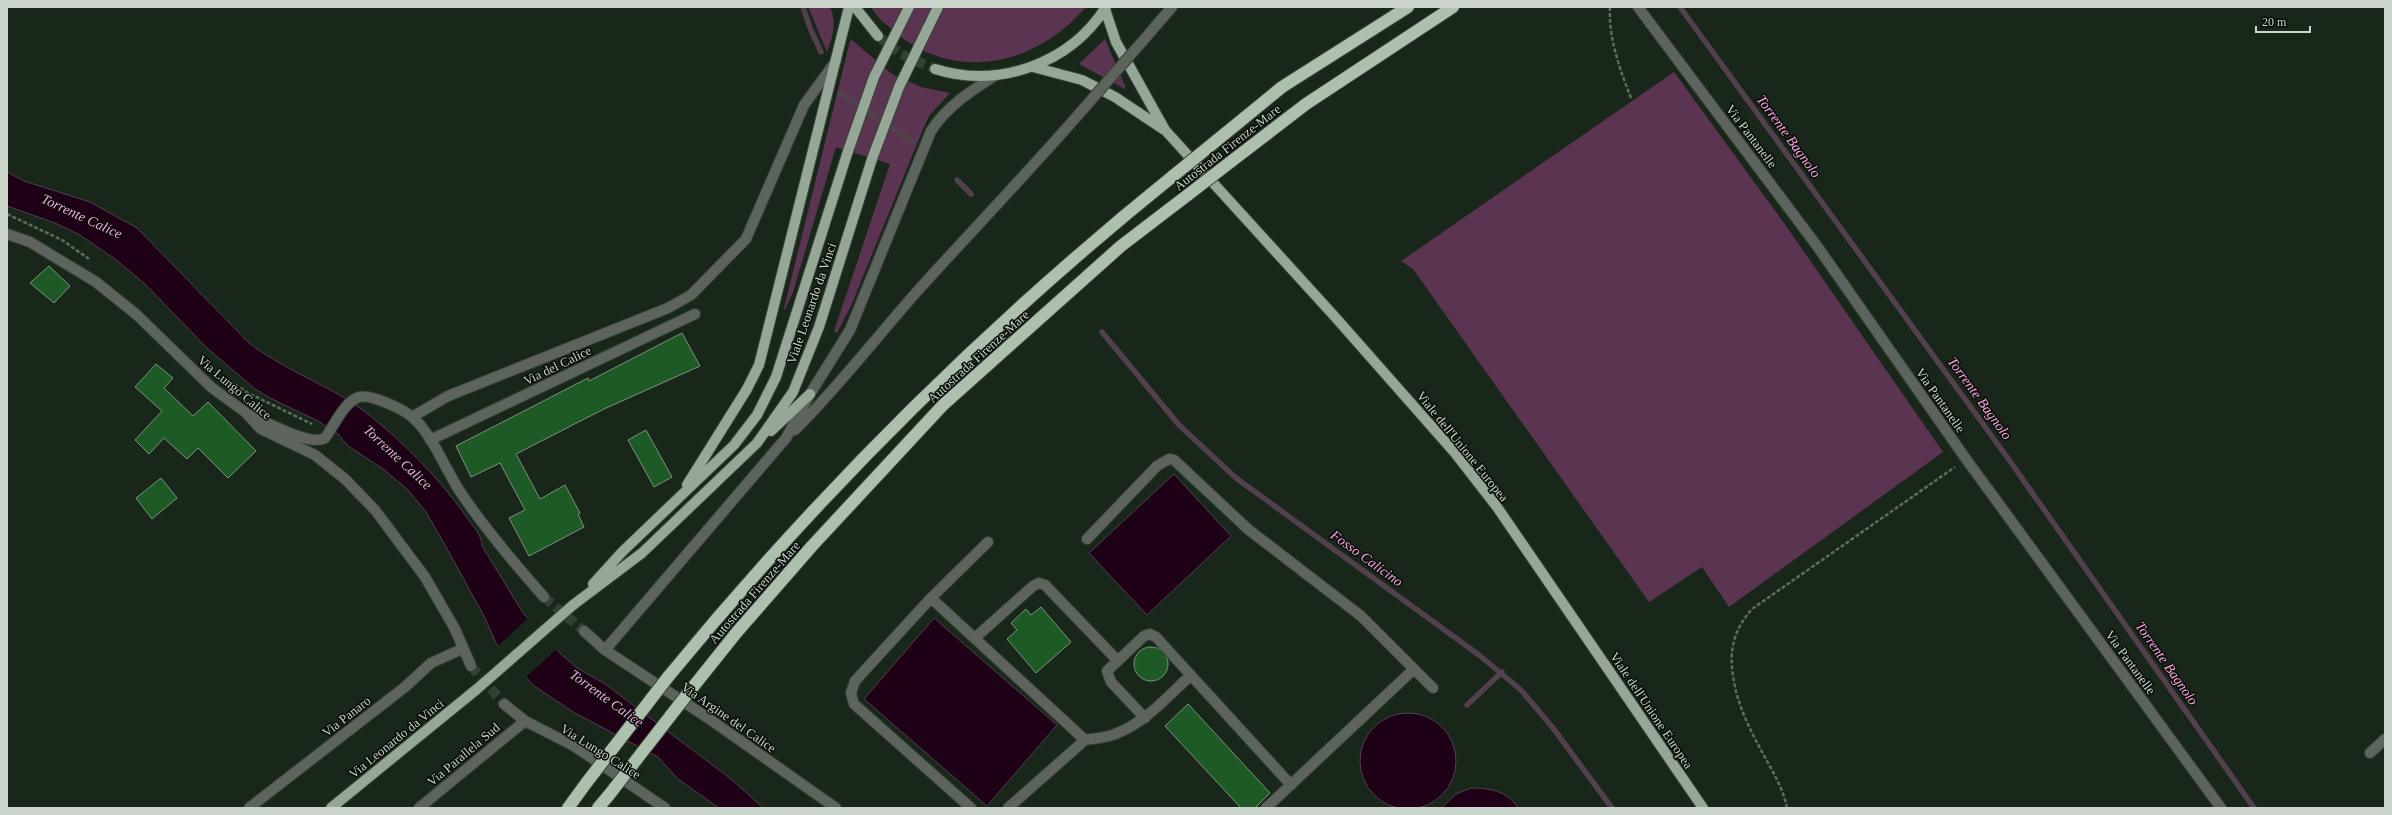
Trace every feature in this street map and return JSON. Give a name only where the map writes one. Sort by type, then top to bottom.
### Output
[{"type":"highway","name":"Autostrada Firenze-Mare","points":[[568,808],[668,677],[751,578],[904,415],[962,359],[1074,257],[1282,87],[1408,7]]},
{"type":"highway","name":"Autostrada Firenze-Mare","points":[[598,808],[737,632],[812,546],[943,405],[1121,246],[1306,104],[1453,7]]},
{"type":"main road","points":[[679,498],[747,389],[760,365],[849,7]]},
{"type":"main road","points":[[855,7],[878,36]]},
{"type":"main road","name":"Viale Leonardo da Vinci","points":[[574,604],[622,552],[734,446],[757,414],[776,377],[848,151],[874,76],[909,7]]},
{"type":"main road","name":"Viale Leonardo da Vinci","points":[[477,689],[574,604],[642,553],[757,444],[793,392],[809,352],[872,159],[899,87],[938,7]]},
{"type":"main road","name":"Viale dell'Unione Europea","points":[[935,69],[971,76],[996,76],[1033,67],[1074,43],[1090,27],[1105,8]]},
{"type":"main road","name":"Viale dell'Unione Europea","points":[[1105,8],[1116,42],[1164,130]]},
{"type":"main road","name":"Viale dell'Unione Europea","points":[[1033,67],[1082,80],[1115,97],[1164,130],[1336,318],[1455,453],[1497,507],[1703,808]]},
{"type":"main road","points":[[757,444],[810,394]]},
{"type":"main road","name":"Via Leonardo da Vinci","points":[[331,808],[477,689]]},
{"type":"street","points":[[605,650],[786,438],[816,409],[922,286],[1029,172],[1172,7]]},
{"type":"street","name":"Via Pantanelle","points":[[1638,7],[1817,246],[1966,459],[2221,808]]},
{"type":"street","points":[[412,417],[448,396],[668,308],[691,295],[746,239],[804,105],[836,60]]},
{"type":"street","points":[[786,438],[810,394],[850,330],[931,131],[946,111],[965,95],[996,76]]},
{"type":"street","name":"Via Lungo Calice","points":[[7,234],[30,242],[96,282],[136,315],[211,388],[245,412],[262,428],[315,456],[346,479],[375,510],[425,577],[455,629],[462,649],[471,666]]},
{"type":"street","name":"Via del Calice","points":[[430,440],[695,314]]},
{"type":"street","points":[[245,412],[308,440],[322,440],[350,402],[358,397],[369,396],[412,417],[430,440],[460,491],[517,566],[544,597]]},
{"type":"street","points":[[1087,539],[1157,466],[1163,462],[1174,460],[1249,530],[1361,616],[1433,688]]},
{"type":"street","points":[[971,808],[854,704],[851,693],[855,681],[931,598],[988,542]]},
{"type":"street","points":[[976,637],[1033,586],[1039,584],[1045,585],[1118,661]]},
{"type":"street","points":[[931,598],[976,637],[1085,740]]},
{"type":"street","name":"Via Argine del Calice","points":[[584,631],[605,650],[708,718],[836,808]]},
{"type":"street","points":[[1145,718],[1107,676],[1108,670],[1144,636],[1150,634],[1156,637],[1291,785]]},
{"type":"street","name":"Via Panaro","points":[[249,808],[404,687],[432,663],[462,649]]},
{"type":"street","points":[[1266,808],[1414,669]]},
{"type":"street","points":[[1008,808],[1085,740],[1114,735],[1145,718],[1190,675]]},
{"type":"street","name":"Via Lungo Calice","points":[[504,704],[525,721],[574,746],[665,808]]},
{"type":"street","name":"Via Parallela Sud","points":[[419,808],[525,721]]},
{"type":"street","points":[[2370,754],[2385,739]]},
{"type":"path","points":[[1610,7],[1609,23],[1612,38],[1630,98]]},
{"type":"path","points":[[1787,808],[1779,783],[1738,702],[1732,660],[1735,635],[1739,626],[1752,609],[1966,459]]},
{"type":"shaded area","points":[[808,7],[830,7],[834,24],[831,41],[827,52]]},
{"type":"shaded area","points":[[871,7],[1086,7],[1066,27],[1044,42],[1021,54],[996,60],[970,62],[945,58],[920,49],[896,33],[879,18]]},
{"type":"shaded area","points":[[1105,39],[1125,86],[1125,89],[1079,64]]},
{"type":"shaded area","points":[[852,40],[892,74],[921,87],[950,93],[929,116],[851,306],[837,333],[834,331],[890,164],[836,147],[793,292],[785,310],[784,308],[850,41]]},
{"type":"shaded area","points":[[1674,72],[1784,223],[1943,452],[1729,607],[1702,567],[1649,602],[1413,269],[1401,261]]},
{"type":"water","name":"Torrente Calice","points":[[7,172],[24,181],[90,202],[137,228],[250,344],[273,359],[348,400],[379,423],[427,468],[454,500],[479,534],[482,546],[523,613],[561,654],[577,668],[605,684],[731,779],[763,808],[719,808],[678,779],[658,757],[573,712],[533,685],[496,643],[484,616],[426,512],[407,489],[383,469],[348,446],[338,434],[318,421],[272,399],[255,389],[207,348],[145,284],[115,259],[80,235],[55,223],[7,206]]},
{"type":"water","points":[[1174,474],[1231,536],[1147,615],[1089,553]]},
{"type":"water","points":[[934,618],[1057,725],[987,806],[864,699]]},
{"type":"water","points":[[1408,713],[1426,717],[1435,721],[1442,727],[1448,734],[1452,743],[1456,761],[1452,779],[1448,788],[1442,795],[1435,801],[1426,805],[1408,809],[1390,805],[1381,801],[1374,795],[1368,788],[1364,779],[1360,761],[1364,743],[1368,734],[1374,727],[1381,721],[1390,717]]},
{"type":"water","points":[[1471,788],[1491,790],[1503,794],[1514,802],[1518,808],[1441,808],[1456,794]]},
{"type":"pier","points":[[529,617],[558,648],[525,678],[497,647]]},
{"type":"building","points":[[49,266],[70,286],[54,303],[30,283]]},
{"type":"building","points":[[682,333],[700,366],[604,409],[516,454],[540,499],[565,485],[580,513],[578,514],[584,527],[529,556],[509,518],[525,510],[500,463],[471,477],[456,446],[588,378],[589,381]]},
{"type":"building","points":[[156,364],[173,378],[164,388],[193,416],[208,402],[256,451],[228,478],[198,448],[187,459],[164,438],[149,454],[135,440],[162,411],[135,387]]},
{"type":"building","points":[[646,430],[672,477],[654,487],[628,440]]},
{"type":"building","points":[[161,478],[177,498],[152,519],[136,498]]},
{"type":"building","points":[[1041,607],[1071,642],[1036,673],[1007,639],[1017,630],[1011,623],[1026,609],[1031,615]]},
{"type":"building","points":[[1154,647],[1163,652],[1167,657],[1167,671],[1163,676],[1158,680],[1148,681],[1144,680],[1135,671],[1134,661],[1135,657],[1144,648]]},
{"type":"building","points":[[1188,704],[1270,793],[1255,808],[1241,808],[1165,726]]},
{"type":"waterway","name":"Fosso Calicino","points":[[803,7],[810,28],[821,52]]},
{"type":"waterway","name":"Torrente Bagnolo","points":[[1680,7],[2007,457],[2254,808]]},
{"type":"waterway","name":"Fosso Calicino","points":[[840,93],[913,142]]},
{"type":"waterway","name":"Fosso Calicino","points":[[957,180],[971,194]]},
{"type":"waterway","name":"Fosso Calicino","points":[[1102,332],[1179,425],[1236,478],[1479,655],[1521,690],[1553,728],[1612,808]]},
{"type":"waterway","points":[[1467,705],[1502,672]]},
{"type":"tunnel","points":[[878,36],[901,54],[935,69]]},
{"type":"tunnel","points":[[544,597],[584,631]]},
{"type":"tunnel","points":[[471,666],[504,704]]}]
